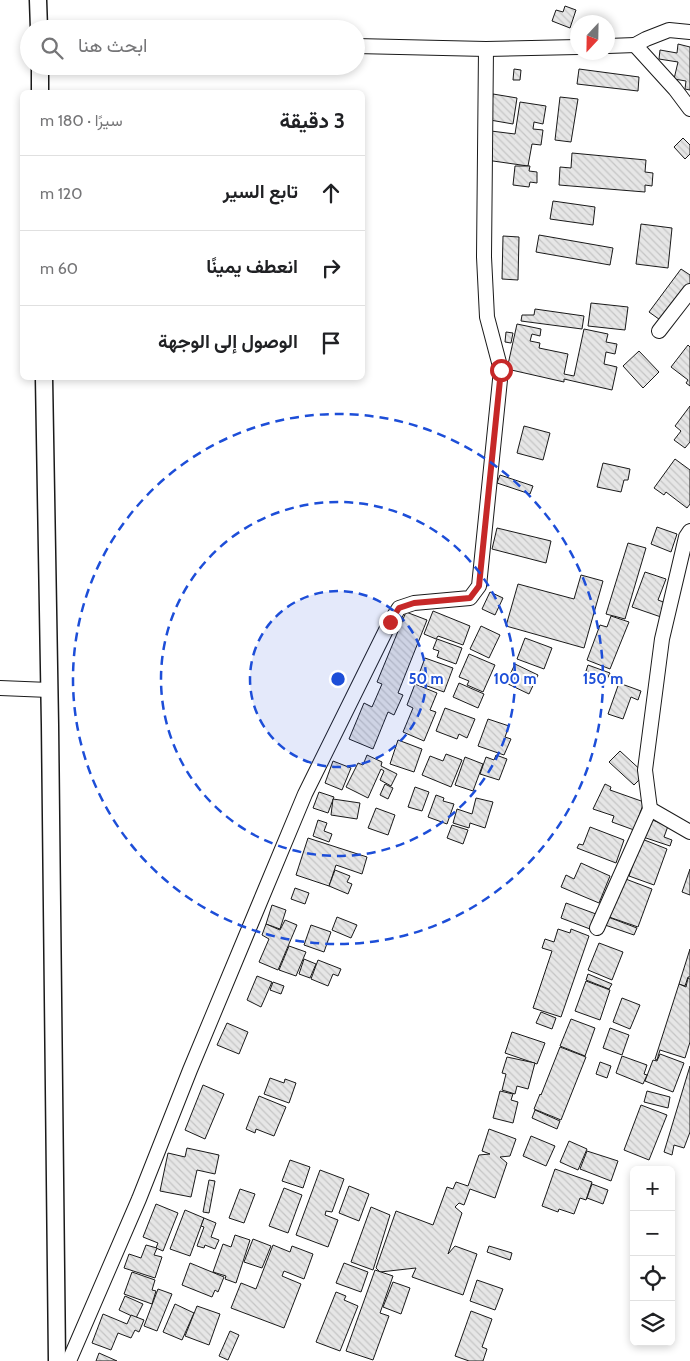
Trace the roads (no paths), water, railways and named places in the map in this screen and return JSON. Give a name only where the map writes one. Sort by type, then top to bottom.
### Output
[{"type":"main road","points":[[38,0],[39,20]]},
{"type":"main road","points":[[40,75],[40,90]]},
{"type":"main road","points":[[44,380],[57,1361]]},
{"type":"street","points":[[615,46],[635,45],[669,30],[690,32]]},
{"type":"street","points":[[635,45],[675,89],[690,109]]},
{"type":"street","points":[[365,46],[486,48],[570,46]]},
{"type":"street","points":[[69,1361],[139,1199],[190,1070],[305,794],[390,622],[399,608],[414,603],[470,598],[479,586],[501,370],[487,317],[484,257],[486,48]]},
{"type":"street","points":[[659,331],[690,291]]},
{"type":"street","points":[[597,928],[650,809],[645,770],[662,639],[686,537],[690,531]]},
{"type":"street","points":[[0,688],[49,690]]},
{"type":"street","points":[[650,809],[690,832]]}]
